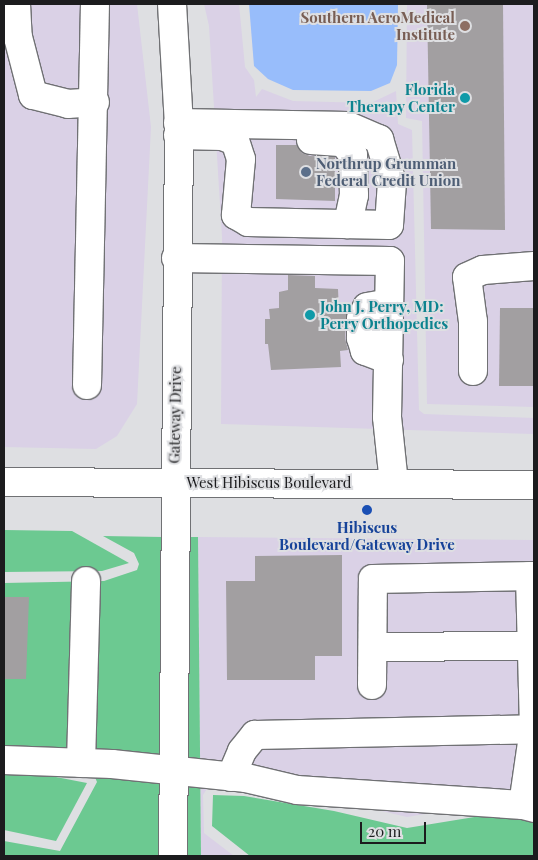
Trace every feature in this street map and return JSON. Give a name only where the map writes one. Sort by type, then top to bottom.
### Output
[{"type":"street","points":[[16,4],[18,37],[33,95],[68,104],[95,102]]},
{"type":"street","points":[[88,385],[95,102],[95,4]]},
{"type":"street","name":"Gateway Drive","points":[[172,4],[178,129],[174,482],[173,856]]},
{"type":"street","points":[[348,126],[379,139],[392,182],[389,226],[248,222],[236,215],[241,159],[235,141],[222,136],[178,129],[348,126]]},
{"type":"street","points":[[250,127],[275,139],[343,142],[353,155],[354,195],[348,224]]},
{"type":"street","points":[[176,258],[390,261],[387,417],[394,484]]},
{"type":"street","points":[[473,371],[473,322],[467,277],[483,270],[534,266]]},
{"type":"street","name":"West Hibiscus Boulevard","points":[[4,482],[534,485]]},
{"type":"street","points":[[4,760],[81,763],[231,777],[297,790],[529,807],[534,729],[532,576],[373,579],[372,685]]},
{"type":"street","points":[[81,763],[86,581]]},
{"type":"street","points":[[372,647],[532,646]]},
{"type":"street","points":[[231,777],[242,751],[255,735],[534,729]]},
{"type":"shaded area","points":[[4,4],[137,4],[151,127],[137,404],[117,436],[96,449],[4,447]]},
{"type":"shaded area","points":[[204,4],[239,4],[245,67],[254,80],[256,97],[262,89],[293,101],[371,103],[396,91],[398,124],[412,130],[419,410],[424,414],[534,418],[534,434],[221,424],[222,237],[209,26]]},
{"type":"shaded area","points":[[407,4],[534,4],[534,407],[427,404],[422,121],[406,118]]},
{"type":"shaded area","points":[[198,537],[534,540],[534,806],[498,802],[407,817],[335,800],[210,784],[203,795],[204,833],[234,856],[201,856]]},
{"type":"green space","points":[[4,530],[72,531],[129,563],[102,571],[4,572]]},
{"type":"green space","points":[[103,536],[163,537],[162,856],[4,856],[4,841],[60,851],[97,782],[94,775],[4,756],[4,583],[104,581],[137,570],[139,564],[134,553]]},
{"type":"green space","points":[[185,537],[198,537],[201,856],[185,856]]},
{"type":"green space","points":[[4,767],[87,783],[56,841],[4,830]]},
{"type":"green space","points":[[213,795],[244,796],[334,811],[407,828],[499,813],[534,817],[534,856],[250,856],[212,826]]},
{"type":"water","points":[[249,4],[398,4],[397,65],[390,83],[371,91],[293,90],[268,79],[254,66]]},
{"type":"building","points":[[427,4],[503,4],[505,230],[431,229]]},
{"type":"building","name":"Northrup Grumman Federal Credit Union","points":[[276,145],[297,145],[302,153],[310,156],[335,157],[335,201],[276,199]]},
{"type":"building","name":"John J. Perry, MD: Perry Orthopedics","points":[[288,275],[315,276],[315,288],[338,289],[339,311],[347,311],[345,338],[348,350],[340,351],[341,367],[271,370],[268,344],[265,344],[265,319],[270,319],[269,309],[279,308],[279,292],[288,290]]},
{"type":"building","points":[[500,308],[534,308],[534,386],[499,386]]},
{"type":"building","points":[[342,555],[342,656],[315,656],[315,680],[227,680],[226,581],[255,581],[255,556]]},
{"type":"building","points":[[4,597],[29,597],[26,679],[4,679]]},
{"type":"place","name":"Southern AeroMedical Institute","points":[[465,26]]},
{"type":"place","name":"Florida Therapy Center","points":[[465,98]]},
{"type":"place","name":"Northrup Grumman Federal Credit Union","points":[[306,172]]},
{"type":"place","name":"John J. Perry, MD: Perry Orthopedics","points":[[310,315]]},
{"type":"place","name":"Hibiscus Boulevard/Gateway Drive","points":[[367,510]]}]
